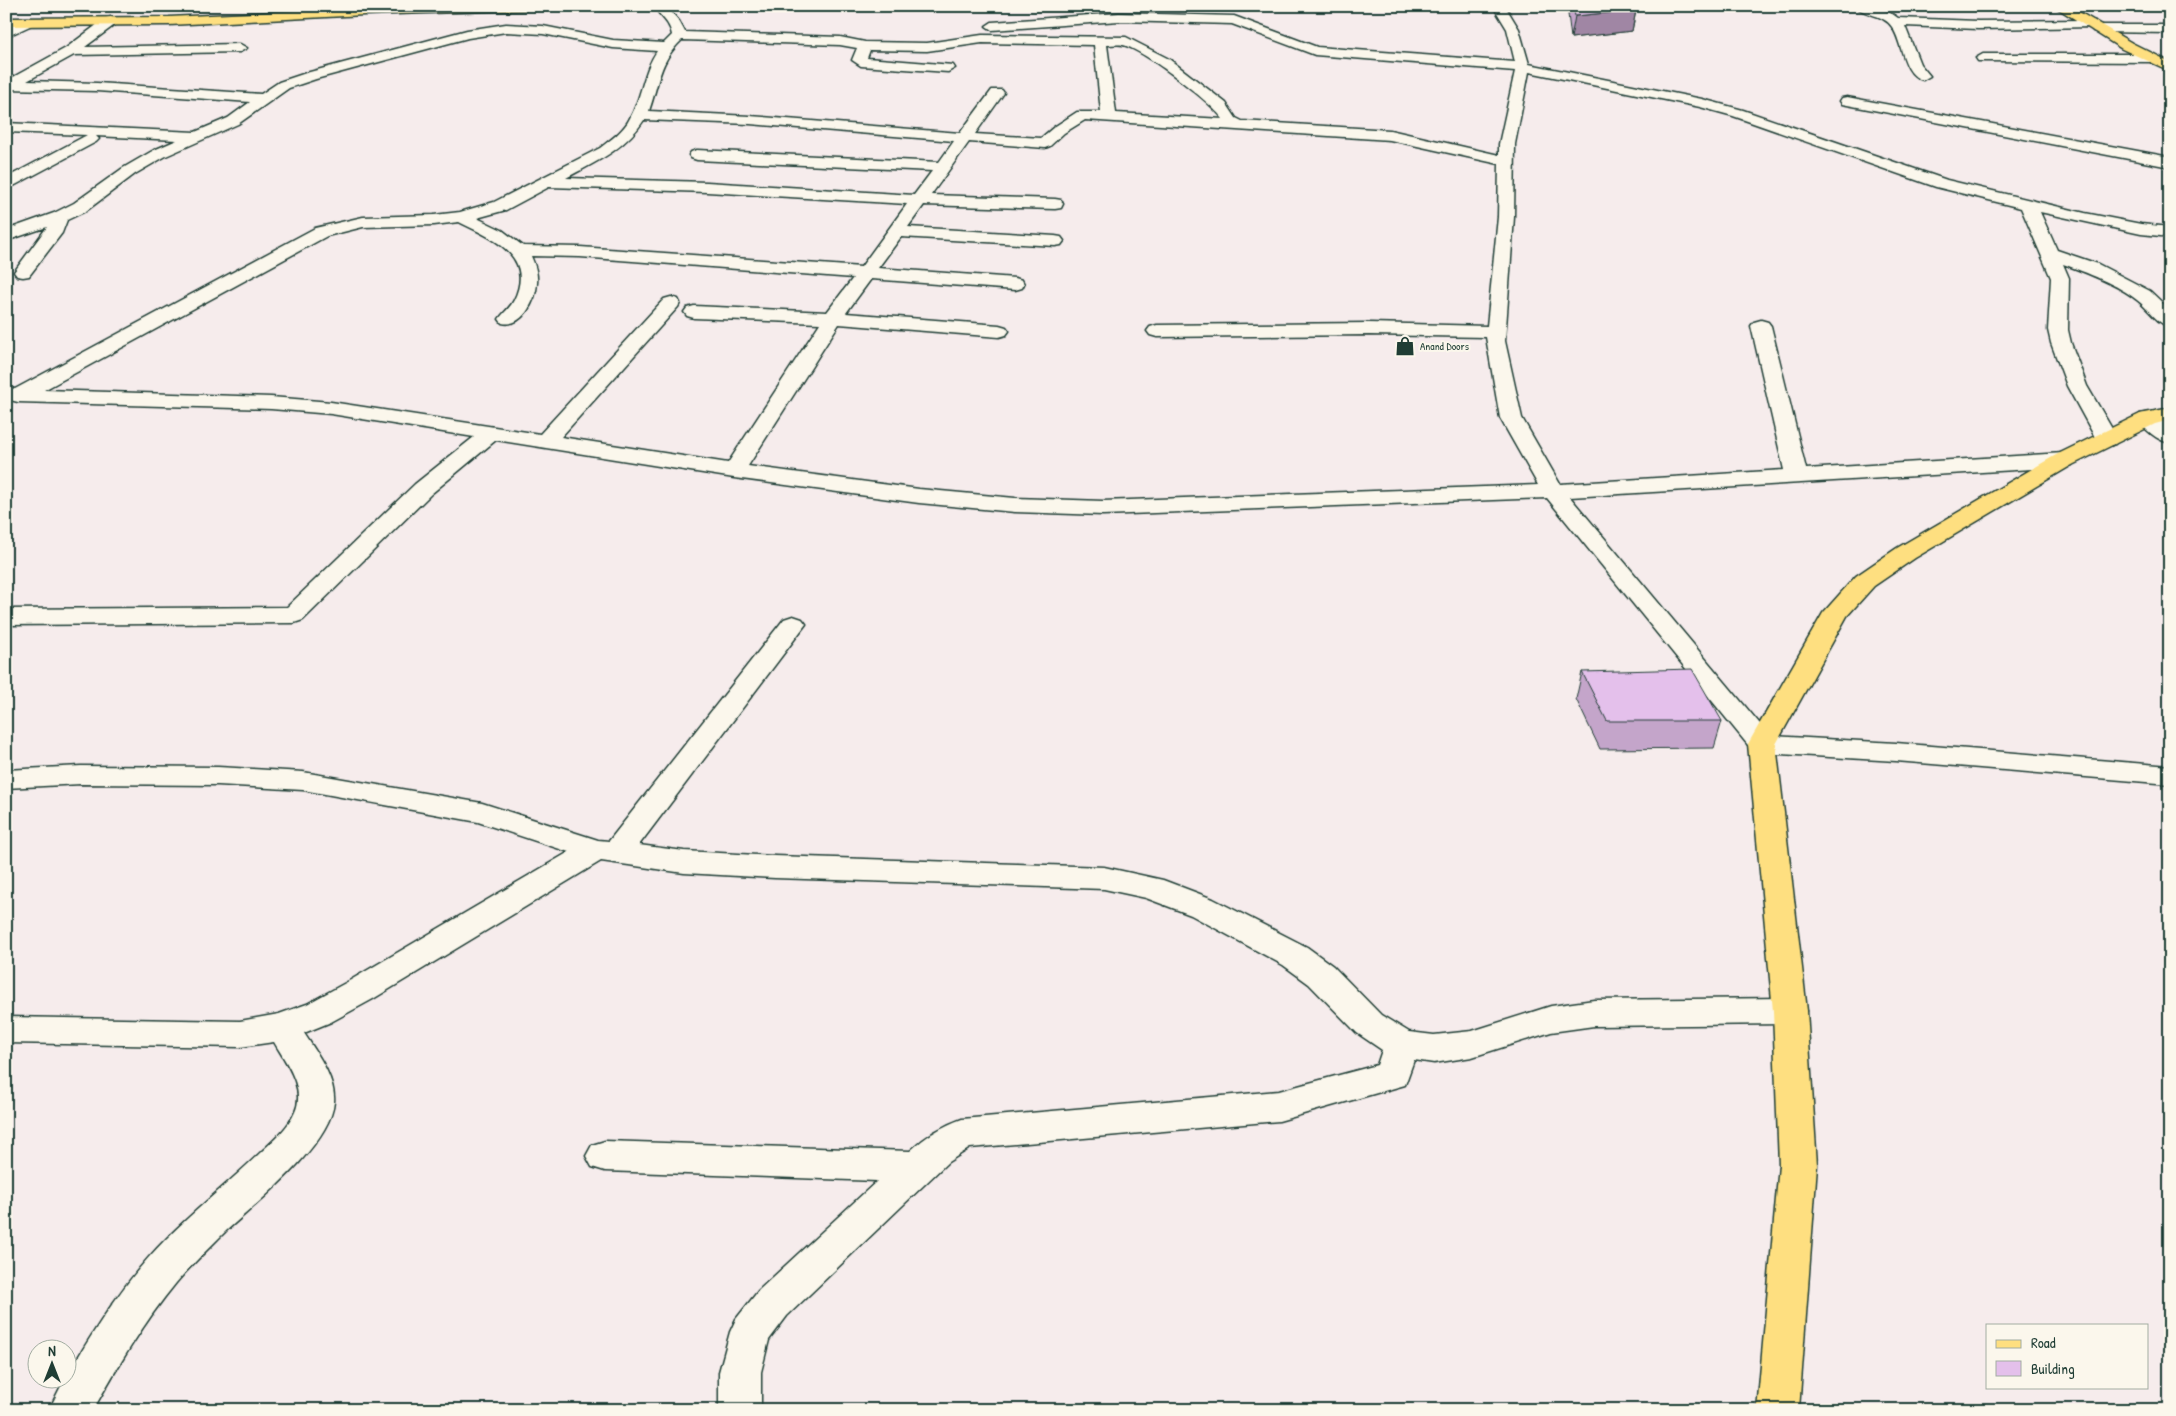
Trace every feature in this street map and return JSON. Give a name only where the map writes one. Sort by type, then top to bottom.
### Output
[{"type":"main road","points":[[6,22],[205,19],[365,11],[526,6]]},
{"type":"main road","points":[[2060,6],[2163,63]]},
{"type":"main road","points":[[1778,1410],[1798,1165],[1790,1011],[1762,744],[1836,613],[1865,581],[1906,553],[2064,460],[2107,439],[2162,424]]},
{"type":"street","points":[[659,6],[676,24],[679,36]]},
{"type":"street","points":[[1498,6],[1513,29],[1523,67],[1507,144],[1506,218],[1496,332],[1497,354],[1512,418],[1553,491],[1762,744],[1896,752],[2170,775]]},
{"type":"street","points":[[1861,6],[1887,16],[1896,22],[1978,26],[2094,26],[2170,29]]},
{"type":"street","points":[[966,57],[992,26],[999,12]]},
{"type":"street","points":[[992,26],[1119,17],[1234,20],[1315,51],[1523,67],[1683,99],[1738,113],[1942,184],[2028,205],[2141,229],[2170,232]]},
{"type":"street","points":[[8,85],[70,51],[111,21]]},
{"type":"street","points":[[6,33],[27,22]]},
{"type":"street","points":[[1896,22],[1914,66],[1923,76]]},
{"type":"street","points":[[6,236],[60,217],[80,207],[144,162],[245,114],[284,85],[311,76],[467,34],[506,28],[544,30],[613,44],[665,47]]},
{"type":"street","points":[[10,397],[321,232],[362,222],[434,220],[461,217],[500,206],[605,151],[620,140],[639,115],[656,61],[665,47],[679,36],[816,40],[857,43],[865,46],[927,47],[982,39],[1126,40],[1164,62],[1221,106],[1231,121],[1238,125]]},
{"type":"street","points":[[1100,40],[1109,116]]},
{"type":"street","points":[[865,46],[859,60],[866,63],[948,68]]},
{"type":"street","points":[[70,51],[240,48]]},
{"type":"street","points":[[1982,58],[2163,63]]},
{"type":"street","points":[[8,85],[97,87],[264,99]]},
{"type":"street","points":[[734,471],[833,318],[997,93]]},
{"type":"street","points":[[1846,102],[2170,162]]},
{"type":"street","points":[[639,115],[750,120],[880,132],[1045,143],[1059,130],[1082,114],[1390,136],[1507,160]]},
{"type":"street","points":[[6,127],[200,136]]},
{"type":"street","points":[[6,185],[91,138]]},
{"type":"street","points":[[698,155],[942,167]]},
{"type":"street","points":[[545,182],[707,187],[918,200],[1055,204]]},
{"type":"street","points":[[2028,205],[2060,278],[2058,330],[2061,343],[2077,386],[2107,439]]},
{"type":"street","points":[[23,272],[53,233],[60,217]]},
{"type":"street","points":[[461,217],[500,237],[520,251],[526,261],[528,271],[527,295],[522,306],[509,319]]},
{"type":"street","points":[[895,231],[1055,241]]},
{"type":"street","points":[[520,251],[580,252],[1015,284]]},
{"type":"street","points":[[2050,254],[2092,268],[2143,295],[2170,321]]},
{"type":"street","points":[[545,442],[671,303]]},
{"type":"street","points":[[694,312],[833,318],[999,331]]},
{"type":"street","points":[[1761,326],[1797,476]]},
{"type":"street","points":[[1157,332],[1393,328],[1496,332]]},
{"type":"street","points":[[10,397],[291,404],[331,408],[734,471],[919,496],[1015,505],[1103,508],[1553,491],[2064,460]]},
{"type":"street","points":[[6,617],[294,615],[434,479],[492,433]]},
{"type":"street","points":[[6,1030],[240,1034],[283,1027],[319,1013],[607,852],[793,624]]},
{"type":"street","points":[[6,780],[120,776],[218,776],[302,781],[482,813],[607,852],[684,862],[775,867],[1104,878],[1152,888],[1202,907],[1295,956],[1321,975],[1369,1024],[1401,1045],[1434,1049],[1472,1044],[1551,1019],[1594,1013],[1790,1011]]},
{"type":"street","points":[[70,1410],[95,1366],[137,1304],[177,1254],[269,1168],[303,1132],[316,1103],[314,1083],[283,1027]]},
{"type":"street","points":[[740,1410],[740,1372],[750,1332],[773,1303],[934,1151],[962,1134],[1280,1106],[1392,1075],[1401,1045]]},
{"type":"street","points":[[604,1156],[917,1168]]},
{"type":"building","points":[[1573,6],[1637,6],[1636,10],[1575,16]]},
{"type":"building","points":[[1692,669],[1722,721],[1607,721],[1582,672]]},
{"type":"place","name":"Anand Doors","points":[[1405,346]]}]
